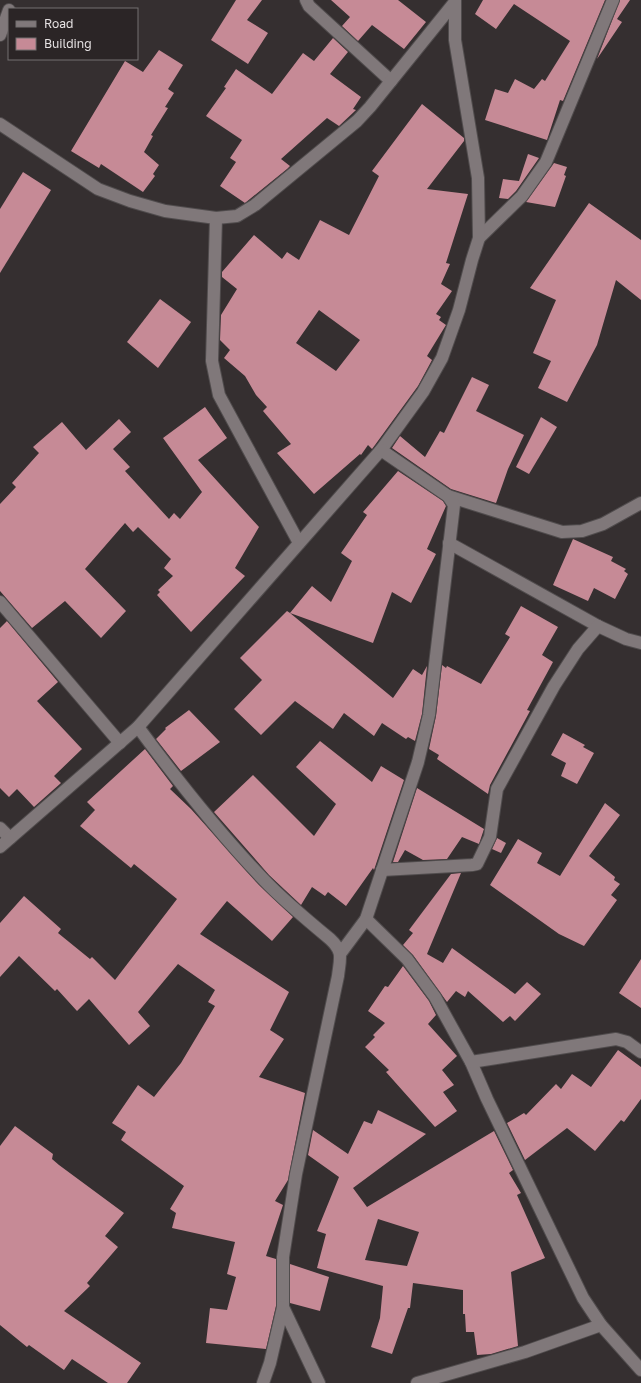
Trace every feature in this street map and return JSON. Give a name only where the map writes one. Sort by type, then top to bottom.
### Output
[{"type":"street","points":[[306,0],[309,6],[391,81]]},
{"type":"street","points":[[479,238],[522,196],[546,162],[613,0]]},
{"type":"street","points":[[0,124],[98,189],[130,201],[165,210],[216,218],[237,216],[255,205],[357,121],[455,1]]},
{"type":"street","points":[[0,847],[138,727],[381,450],[423,392],[442,358],[479,238],[478,178],[455,40],[455,1]]},
{"type":"street","points":[[0,35],[8,13]]},
{"type":"street","points":[[216,218],[212,361],[219,395],[299,543]]},
{"type":"street","points":[[381,450],[448,496],[562,532],[582,531],[603,524],[641,503]]},
{"type":"street","points":[[340,954],[366,919],[416,769],[429,715],[454,505],[448,496]]},
{"type":"street","points":[[449,543],[598,626],[626,640],[641,643]]},
{"type":"street","points":[[0,602],[120,743]]},
{"type":"street","points":[[382,870],[476,864],[490,837],[497,789],[554,686],[583,642],[598,626]]},
{"type":"street","points":[[138,727],[211,822],[264,880],[291,906],[330,938],[338,947],[340,954],[338,976],[296,1174],[283,1257],[282,1307],[270,1363],[264,1383]]},
{"type":"street","points":[[0,828],[10,838]]},
{"type":"street","points":[[366,919],[407,960],[435,998],[472,1062],[487,1099],[583,1298],[601,1325],[641,1370]]},
{"type":"street","points":[[472,1062],[616,1039],[627,1042],[641,1052]]},
{"type":"street","points":[[282,1307],[319,1383]]},
{"type":"street","points":[[416,1383],[524,1352],[601,1325]]},
{"type":"building","points":[[236,0],[262,0],[247,20],[268,33],[248,64],[211,40]]},
{"type":"building","points":[[331,0],[398,0],[426,22],[404,49],[372,25],[358,41],[342,26],[350,17]]},
{"type":"building","points":[[483,0],[605,0],[563,101],[560,100],[547,140],[485,120],[495,89],[508,93],[515,79],[534,89],[542,79],[545,81],[570,41],[514,4],[496,29],[475,14]]},
{"type":"building","points":[[620,0],[630,0],[617,19],[622,22],[597,59]]},
{"type":"building","points":[[333,38],[348,52],[330,74],[361,97],[353,109],[356,110],[339,126],[327,118],[281,159],[290,166],[245,203],[220,186],[236,162],[230,158],[242,140],[206,116],[226,88],[224,87],[236,69],[272,94],[303,53],[314,61]]},
{"type":"building","points":[[159,50],[183,65],[168,89],[174,93],[165,107],[168,108],[151,135],[153,136],[144,152],[159,165],[153,174],[155,176],[143,192],[101,164],[99,168],[71,151],[125,61],[143,72]]},
{"type":"building","points":[[422,104],[464,138],[464,141],[427,189],[468,194],[446,263],[450,264],[441,284],[452,291],[436,314],[441,317],[439,320],[446,325],[427,356],[432,360],[418,386],[372,449],[368,445],[361,455],[360,454],[314,494],[277,453],[291,444],[263,411],[267,407],[256,395],[245,376],[224,358],[230,350],[220,340],[221,315],[237,289],[222,277],[222,272],[254,235],[282,259],[287,252],[299,260],[320,220],[349,235],[379,176],[372,171]],"holes":[[[319,310],[360,340],[336,371],[296,343]]]},
{"type":"building","points":[[528,154],[539,158],[516,191],[508,199],[499,198],[503,179],[519,181]]},
{"type":"building","points":[[554,163],[567,167],[564,175],[566,176],[555,207],[526,202]]},
{"type":"building","points":[[23,172],[51,190],[0,273],[0,209]]},
{"type":"building","points":[[589,203],[641,240],[641,300],[616,280],[597,345],[567,402],[538,388],[551,361],[533,353],[556,300],[530,288]]},
{"type":"building","points":[[160,299],[191,322],[158,368],[127,342]]},
{"type":"building","points":[[472,377],[489,385],[476,411],[524,435],[508,469],[496,503],[451,489],[392,448],[400,436],[425,457],[440,431],[444,433]]},
{"type":"building","points":[[205,407],[227,438],[198,460],[259,527],[235,568],[245,576],[191,632],[157,595],[160,592],[158,590],[173,576],[164,568],[171,559],[138,527],[133,532],[125,523],[85,569],[126,611],[101,638],[65,601],[32,628],[0,591],[0,504],[16,487],[12,483],[39,453],[33,447],[62,422],[86,450],[119,419],[131,432],[113,449],[130,467],[125,471],[169,519],[174,513],[180,519],[202,492],[163,438]]},
{"type":"building","points":[[541,417],[557,427],[529,474],[516,467]]},
{"type":"building","points":[[398,471],[443,501],[446,506],[427,549],[436,554],[411,603],[392,592],[373,643],[290,613],[312,586],[331,602],[352,561],[341,553],[367,515],[363,512]]},
{"type":"building","points":[[573,539],[613,557],[611,561],[626,569],[624,571],[628,574],[615,599],[594,588],[588,601],[553,585]]},
{"type":"building","points":[[521,606],[558,627],[542,655],[553,662],[527,710],[530,711],[490,785],[488,794],[437,759],[439,755],[429,749],[436,716],[442,665],[446,668],[447,666],[481,684],[510,637],[505,634]]},
{"type":"building","points":[[287,611],[393,698],[413,669],[422,675],[427,666],[422,714],[415,741],[408,737],[406,739],[382,723],[374,736],[344,713],[333,729],[295,701],[261,735],[234,709],[262,680],[240,658]]},
{"type":"building","points":[[7,621],[58,682],[37,701],[82,749],[54,776],[61,783],[34,807],[17,789],[9,797],[0,788],[0,628]]},
{"type":"building","points":[[189,710],[220,742],[181,771],[156,739],[166,729],[165,728]]},
{"type":"building","points":[[563,733],[585,745],[583,747],[594,753],[577,784],[561,776],[566,763],[551,755]]},
{"type":"building","points":[[320,741],[372,782],[381,766],[404,780],[374,870],[373,868],[346,906],[328,892],[325,896],[312,887],[301,905],[269,875],[214,812],[253,775],[314,836],[336,804],[296,767]]},
{"type":"building","points":[[145,749],[173,786],[170,789],[191,809],[259,885],[293,917],[272,941],[227,901],[200,934],[289,992],[270,1030],[284,1039],[259,1077],[305,1093],[288,1180],[275,1201],[283,1205],[266,1256],[276,1259],[276,1306],[266,1349],[206,1343],[210,1308],[227,1310],[236,1277],[227,1274],[235,1242],[172,1228],[176,1213],[170,1209],[184,1186],[121,1140],[126,1132],[112,1123],[138,1085],[154,1097],[181,1063],[215,1006],[208,1002],[215,990],[178,964],[138,1012],[150,1026],[129,1045],[89,999],[77,1011],[57,989],[55,991],[19,956],[0,977],[0,923],[24,896],[61,929],[58,933],[90,959],[92,957],[115,980],[177,899],[134,864],[131,868],[80,826],[95,810],[87,802]]},
{"type":"building","points":[[417,788],[484,829],[479,844],[462,837],[447,859],[423,860],[405,850],[398,862],[393,862]]},
{"type":"building","points":[[605,803],[620,815],[589,856],[615,877],[614,880],[620,884],[611,895],[617,900],[584,946],[559,934],[490,885],[518,839],[542,853],[537,863],[560,876]]},
{"type":"building","points":[[497,838],[506,843],[501,853],[492,849]]},
{"type":"building","points":[[461,873],[427,954],[443,963],[452,948],[515,994],[527,982],[541,994],[515,1021],[510,1016],[503,1022],[468,991],[465,997],[456,991],[447,1002],[413,955],[403,945],[413,933],[409,930],[451,874]]},
{"type":"building","points":[[641,959],[641,1008],[619,993]]},
{"type":"building","points":[[403,966],[429,1001],[436,1015],[428,1024],[457,1056],[442,1070],[454,1085],[443,1092],[457,1111],[435,1127],[386,1072],[389,1070],[365,1047],[375,1037],[373,1035],[385,1023],[368,1011],[385,986],[388,987]]},
{"type":"building","points":[[618,1050],[641,1067],[641,1099],[624,1122],[621,1120],[595,1151],[567,1128],[525,1160],[507,1123],[524,1113],[526,1115],[556,1084],[561,1089],[572,1074],[591,1087]]},
{"type":"building","points":[[378,1110],[426,1134],[353,1188],[367,1207],[494,1131],[513,1170],[509,1173],[521,1193],[517,1195],[545,1258],[511,1272],[518,1346],[491,1354],[477,1355],[474,1332],[466,1332],[465,1314],[463,1314],[463,1290],[413,1283],[410,1308],[408,1308],[392,1354],[371,1347],[380,1318],[383,1286],[317,1268],[326,1234],[317,1231],[339,1177],[308,1155],[313,1130],[348,1154],[364,1121],[372,1124]],"holes":[[[378,1219],[419,1232],[407,1266],[365,1260]]]},
{"type":"building","points":[[15,1126],[53,1154],[52,1159],[59,1165],[124,1213],[105,1236],[118,1247],[87,1283],[90,1286],[64,1311],[141,1363],[127,1383],[108,1383],[72,1359],[64,1370],[29,1345],[27,1347],[0,1325],[0,1146]]},
{"type":"building","points":[[290,1264],[329,1277],[320,1311],[290,1303]]}]
